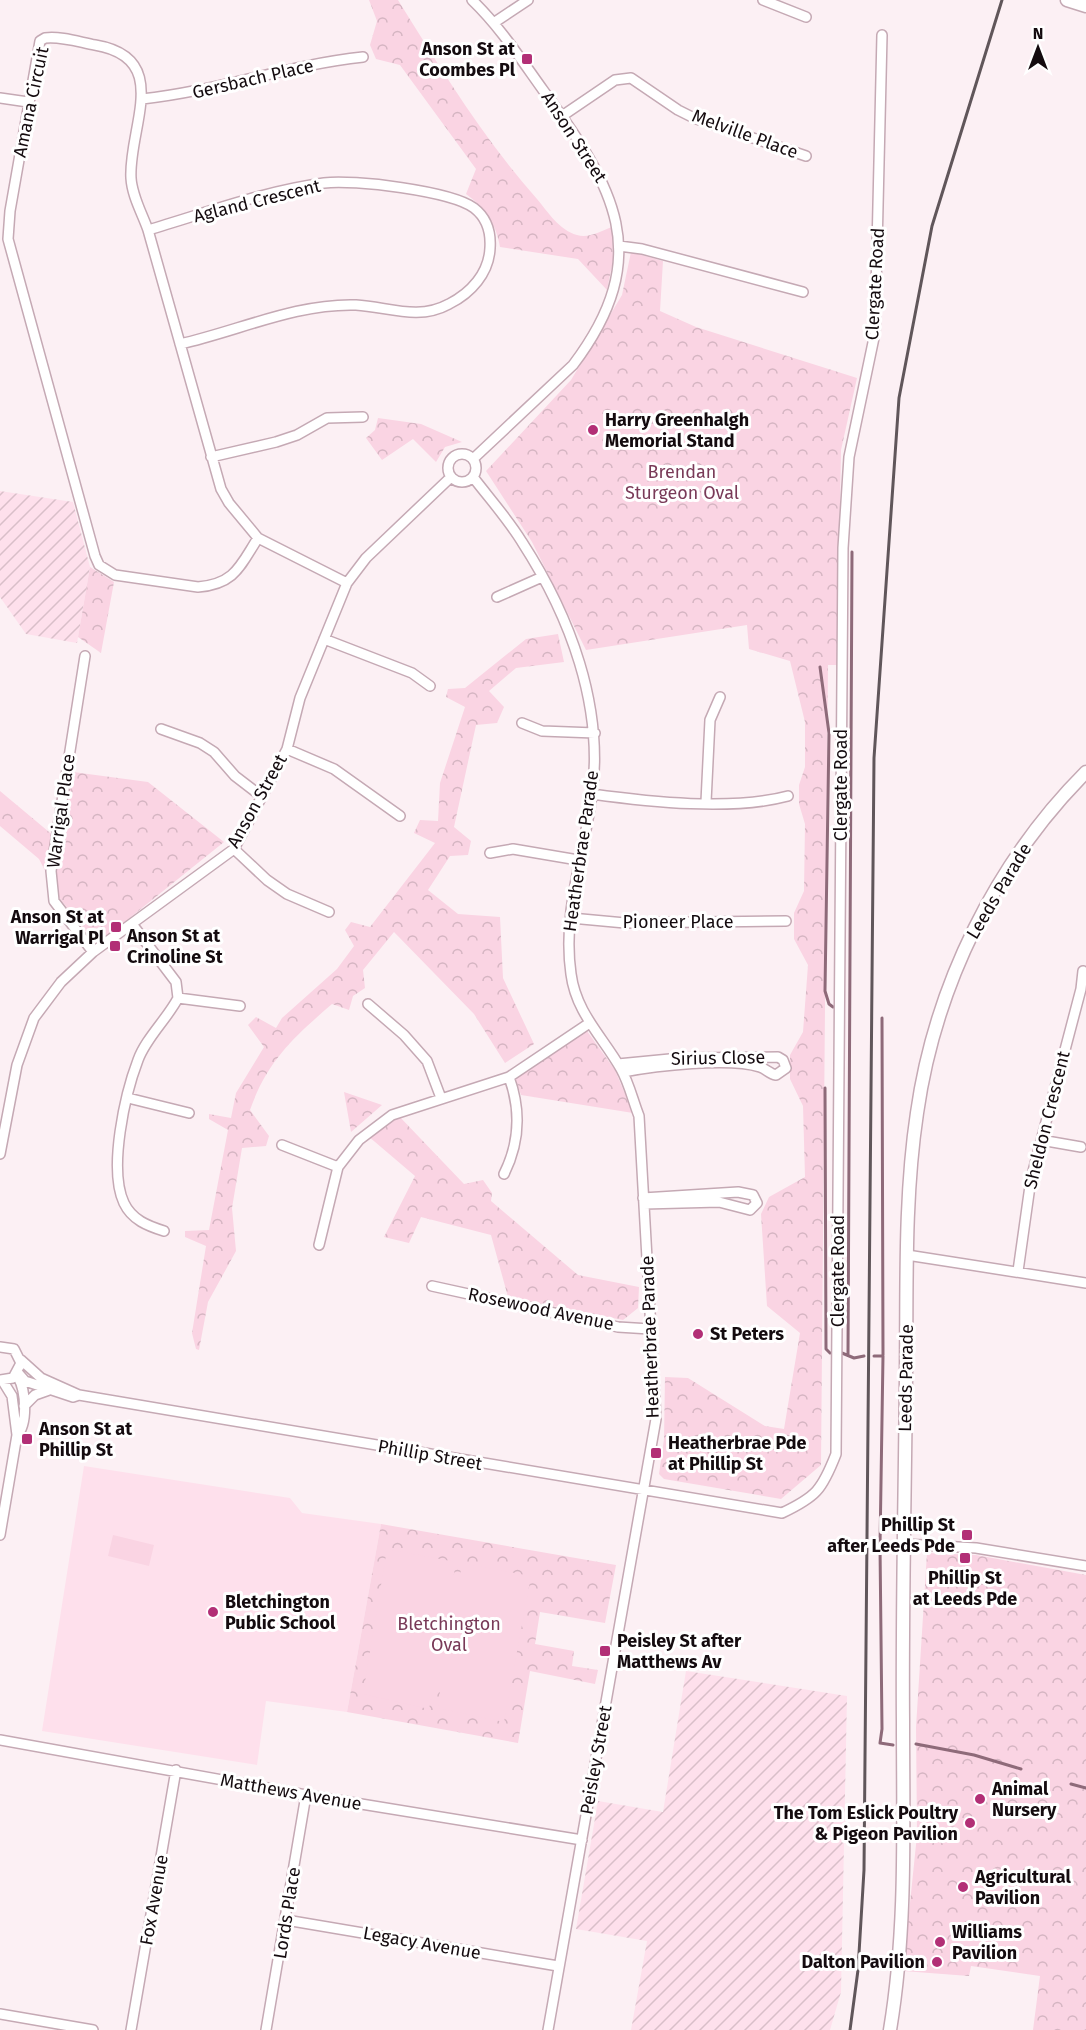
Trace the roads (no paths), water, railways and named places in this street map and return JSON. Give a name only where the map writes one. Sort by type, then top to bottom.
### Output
[{"type":"main road","points":[[1067,0],[1086,6]]},
{"type":"main road","name":"Leeds Parade","points":[[890,2030],[903,1917],[907,1256],[917,1112],[933,1037],[957,969],[986,908],[1016,857],[1035,831],[1086,772]]},
{"type":"street","name":"Anson Street","points":[[472,0],[495,22],[597,169],[608,190],[614,210],[619,246],[615,284],[603,314],[582,353],[573,365],[473,459]]},
{"type":"street","points":[[495,22],[528,0]]},
{"type":"street","points":[[763,0],[806,17]]},
{"type":"street","name":"Clergate Road","points":[[782,1513],[811,1500],[827,1477],[836,1454],[843,548],[849,457],[875,333],[882,35]]},
{"type":"street","name":"Amana Circuit","points":[[258,538],[236,572],[220,584],[198,587],[115,575],[99,565],[8,239],[28,102],[40,41],[52,37],[109,47],[133,63],[141,80],[142,99],[131,176],[132,189],[148,230],[211,457],[229,503],[258,538],[347,583]]},
{"type":"street","name":"Gersbach Place","points":[[142,99],[183,95],[335,60],[363,57]]},
{"type":"street","name":"Melville Place","points":[[562,116],[615,80],[631,78],[678,110],[694,118],[806,156]]},
{"type":"street","points":[[0,98],[28,102]]},
{"type":"street","name":"Agland Crescent","points":[[148,230],[270,195],[324,183],[342,182],[418,192],[464,202],[481,216],[489,231],[488,261],[474,287],[448,305],[430,312],[401,312],[334,305],[308,309],[180,344]]},
{"type":"street","points":[[619,246],[642,249],[803,292]]},
{"type":"street","points":[[211,457],[297,435],[327,418],[363,417]]},
{"type":"street","points":[[462,454],[473,459],[476,468],[473,477],[462,482],[451,477],[448,470],[452,459],[462,454]]},
{"type":"street","name":"Anson Street","points":[[0,1154],[17,1065],[34,1018],[61,982],[93,952],[234,849],[287,749],[300,698],[347,583],[366,558],[451,477]]},
{"type":"street","name":"Heatherbrae Parade","points":[[473,477],[522,542],[574,642],[595,733],[592,794],[578,860],[568,939],[571,977],[588,1023],[620,1068],[639,1116],[656,1419],[642,1491]]},
{"type":"street","points":[[497,597],[542,577]]},
{"type":"street","points":[[324,639],[412,673],[430,686]]},
{"type":"street","name":"Warrigal Place","points":[[85,656],[51,872],[54,901],[93,952]]},
{"type":"street","points":[[706,802],[710,720],[720,697]]},
{"type":"street","points":[[522,723],[542,731],[595,733]]},
{"type":"street","points":[[161,729],[200,743],[214,752],[235,776],[261,796]]},
{"type":"street","points":[[287,749],[334,769],[400,816]]},
{"type":"street","points":[[592,794],[634,800],[761,803],[788,796]]},
{"type":"street","points":[[234,849],[267,880],[287,894],[329,912]]},
{"type":"street","points":[[490,853],[513,849],[578,860]]},
{"type":"street","name":"Pioneer Place","points":[[571,918],[625,923],[786,921]]},
{"type":"street","points":[[132,924],[176,982],[178,998],[139,1058],[120,1137],[118,1182],[124,1205],[142,1223],[164,1231]]},
{"type":"street","name":"Sheldon Crescent","points":[[1018,1271],[1031,1179],[1081,989],[1083,971]]},
{"type":"street","points":[[178,998],[240,1006]]},
{"type":"street","points":[[368,1004],[404,1035],[427,1061],[441,1098]]},
{"type":"street","points":[[319,1245],[338,1167],[359,1140],[392,1115],[509,1077],[588,1023]]},
{"type":"street","name":"Sirius Close","points":[[778,1057],[785,1063],[784,1071],[776,1076],[759,1066],[729,1064],[620,1068],[680,1058],[778,1057]]},
{"type":"street","points":[[504,1174],[517,1134],[518,1101],[509,1077]]},
{"type":"street","points":[[128,1098],[189,1113]]},
{"type":"street","points":[[1041,1140],[1081,1147]]},
{"type":"street","points":[[282,1145],[338,1167]]},
{"type":"street","points":[[738,1192],[753,1195],[757,1203],[750,1210],[719,1202],[644,1201],[738,1192]]},
{"type":"street","points":[[907,1256],[1018,1271],[1086,1284]]},
{"type":"street","name":"Rosewood Avenue","points":[[432,1286],[618,1327],[650,1329]]},
{"type":"street","name":"Phillip Street","points":[[1,1345],[16,1351],[21,1360],[41,1378],[78,1395],[782,1513]]},
{"type":"street","points":[[17,1435],[21,1431],[24,1406],[17,1374],[21,1360]]},
{"type":"street","points":[[0,1535],[17,1435],[12,1396],[1,1380],[17,1374]]},
{"type":"street","name":"Phillip Street","points":[[17,1374],[25,1381],[49,1390],[73,1397],[78,1395]]},
{"type":"street","points":[[24,1406],[35,1395],[49,1390]]},
{"type":"street","name":"Peisley Street","points":[[548,2030],[642,1491]]},
{"type":"street","points":[[905,1544],[976,1548],[1086,1566]]},
{"type":"street","name":"Matthews Avenue","points":[[0,1740],[306,1795],[582,1840]]},
{"type":"street","name":"Fox Avenue","points":[[131,2030],[176,1770]]},
{"type":"street","name":"Lords Place","points":[[266,2030],[306,1795]]},
{"type":"street","name":"Legacy Avenue","points":[[286,1920],[558,1966]]},
{"type":"street","points":[[0,2014],[93,2030]]},
{"type":"waterway","points":[[848,1354],[852,552]]},
{"type":"waterway","points":[[820,667],[829,733],[825,991],[829,1004],[833,1007]]},
{"type":"waterway","points":[[882,1018],[883,1355]]},
{"type":"waterway","points":[[825,1088],[826,1349],[830,1353]]},
{"type":"waterway","points":[[842,1353],[854,1358],[864,1356]]},
{"type":"waterway","points":[[874,1356],[883,1356],[880,1546],[882,1729],[880,1743],[893,1745]]},
{"type":"waterway","points":[[916,1744],[974,1755],[1021,1769]]},
{"type":"waterway","points":[[1071,1784],[1086,1788]]},
{"type":"railway","points":[[850,2030],[858,1970],[864,1870],[874,758],[899,398],[932,226],[1002,0]]},
{"type":"place","name":"Anson St at Coombes Pl","points":[[527,59]]},
{"type":"place","name":"Harry Greenhalgh Memorial Stand","points":[[593,430]]},
{"type":"place","name":"Anson St at Warrigal Pl","points":[[116,927]]},
{"type":"place","name":"Anson St at Crinoline St","points":[[115,946]]},
{"type":"place","name":"St Peters","points":[[698,1334]]},
{"type":"place","name":"Anson St at Phillip St","points":[[27,1439]]},
{"type":"place","name":"Heatherbrae Pde at Phillip St","points":[[656,1453]]},
{"type":"place","name":"Phillip St after Leeds Pde","points":[[967,1535]]},
{"type":"place","name":"Phillip St at Leeds Pde","points":[[965,1558]]},
{"type":"place","name":"Bletchington Public School","points":[[213,1612]]},
{"type":"place","name":"Peisley St after Matthews Av","points":[[605,1651]]},
{"type":"place","name":"Animal Nursery","points":[[980,1799]]},
{"type":"place","name":"The Tom Eslick Poultry & Pigeon Pavilion","points":[[970,1823]]},
{"type":"place","name":"Agricultural Pavilion","points":[[963,1887]]},
{"type":"place","name":"Williams Pavilion","points":[[940,1942]]},
{"type":"place","name":"Dalton Pavilion","points":[[937,1962]]},
{"type":"park label","name":"Brendan Sturgeon Oval","points":[[682,482]]},
{"type":"park label","name":"Bletchington Oval","points":[[449,1634]]}]
